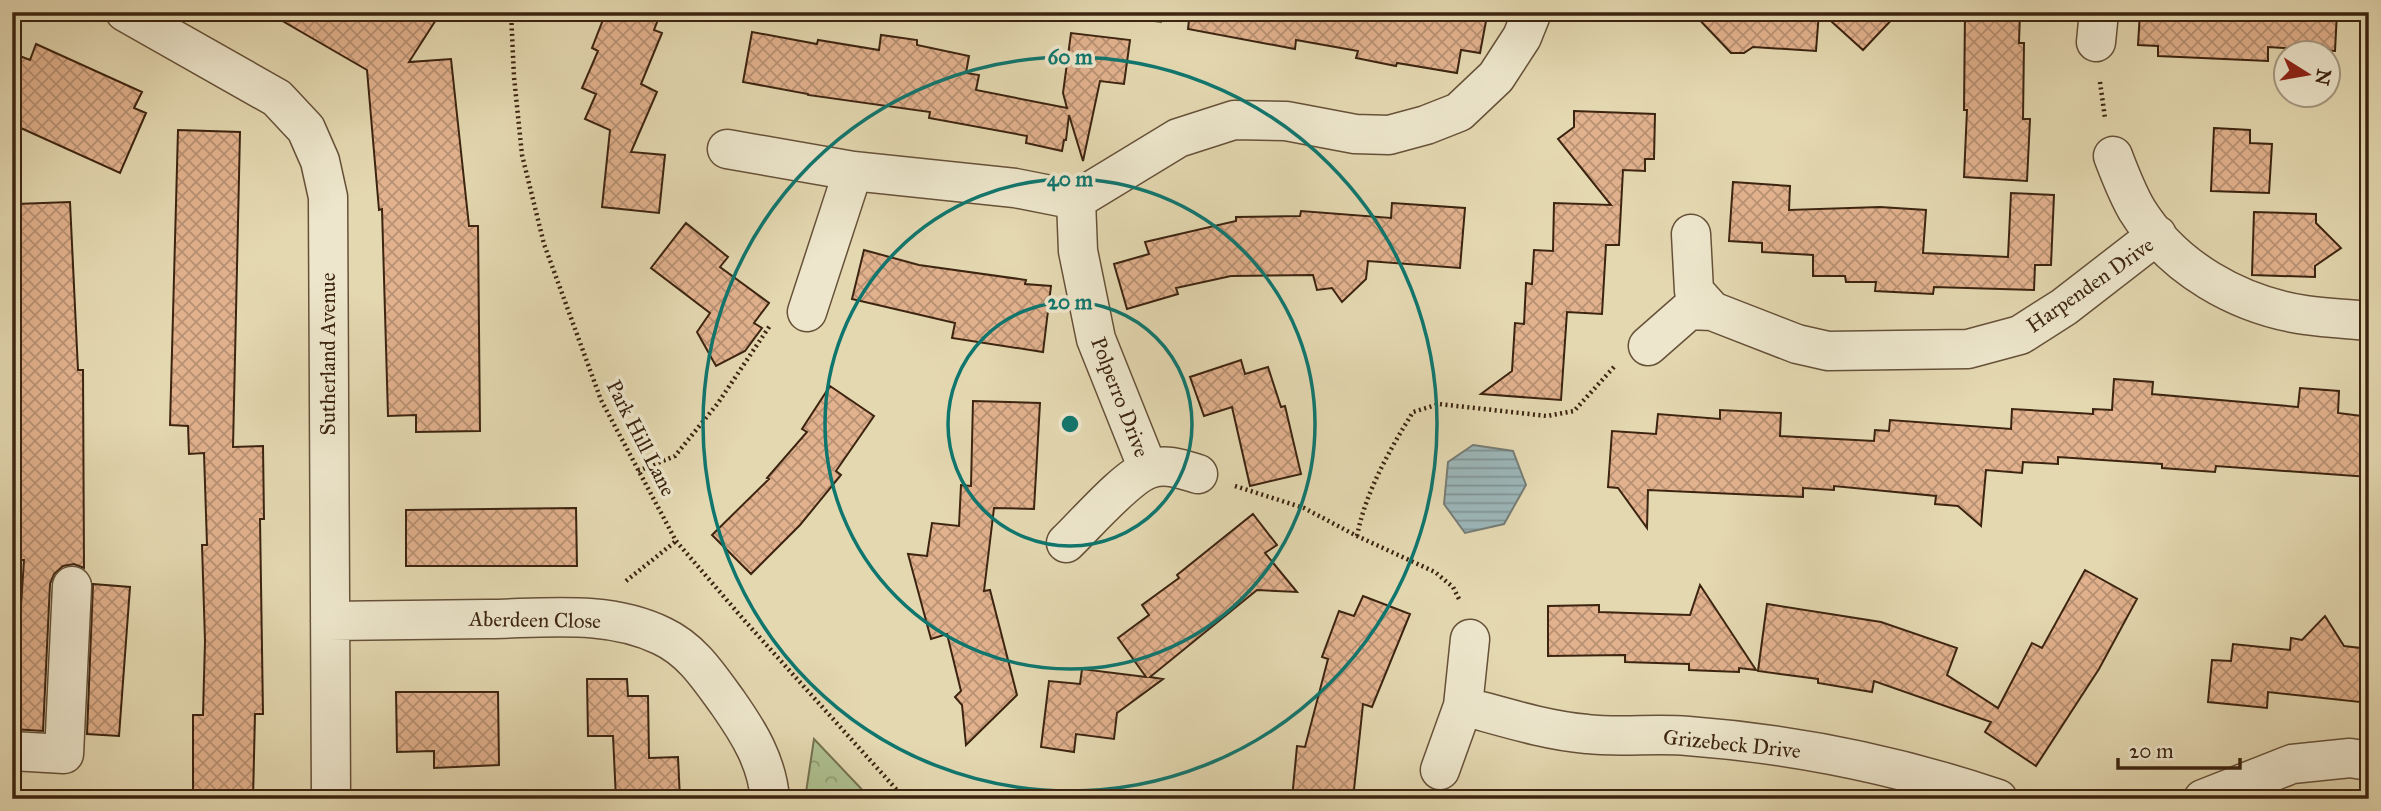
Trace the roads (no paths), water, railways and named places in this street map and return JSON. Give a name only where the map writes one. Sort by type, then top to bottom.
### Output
[{"type":"street","points":[[727,149],[853,171],[1015,188],[1076,200],[1178,138],[1234,120],[1286,121],[1355,134],[1389,135],[1459,112],[1496,78],[1522,37],[1532,12]]},
{"type":"street","name":"Sutherland Avenue","points":[[134,14],[277,98],[306,129],[320,161],[328,197],[331,799]]},
{"type":"street","points":[[2113,156],[2137,210],[2157,235]]},
{"type":"street","points":[[807,312],[853,171]]},
{"type":"street","name":"Polperro Drive","points":[[1076,200],[1078,251],[1096,339],[1148,469]]},
{"type":"street","points":[[1690,234],[1694,291],[1712,312]]},
{"type":"street","name":"Harpenden Drive","points":[[1712,312],[1797,344],[1828,351],[1968,349],[2020,334],[2064,307],[2157,235],[2189,268],[2245,300],[2303,315],[2369,321]]},
{"type":"street","points":[[1648,346],[1689,310],[1712,312]]},
{"type":"street","points":[[1066,543],[1128,482],[1148,469],[1170,466],[1198,474]]},
{"type":"street","points":[[12,751],[64,754],[72,586]]},
{"type":"street","name":"Aberdeen Close","points":[[330,621],[577,617],[630,623],[653,632],[698,661],[743,724],[760,753],[768,782],[769,799]]},
{"type":"street","points":[[1440,771],[1463,706],[1470,639]]},
{"type":"street","name":"Grizebeck Drive","points":[[1463,706],[1543,728],[1589,735],[1686,736],[1857,759],[1944,781],[1998,799]]},
{"type":"street","points":[[2203,799],[2292,764],[2350,758],[2369,761]]},
{"type":"water","points":[[1473,445],[1513,451],[1526,485],[1504,524],[1465,533],[1444,504],[1448,462]]}]
